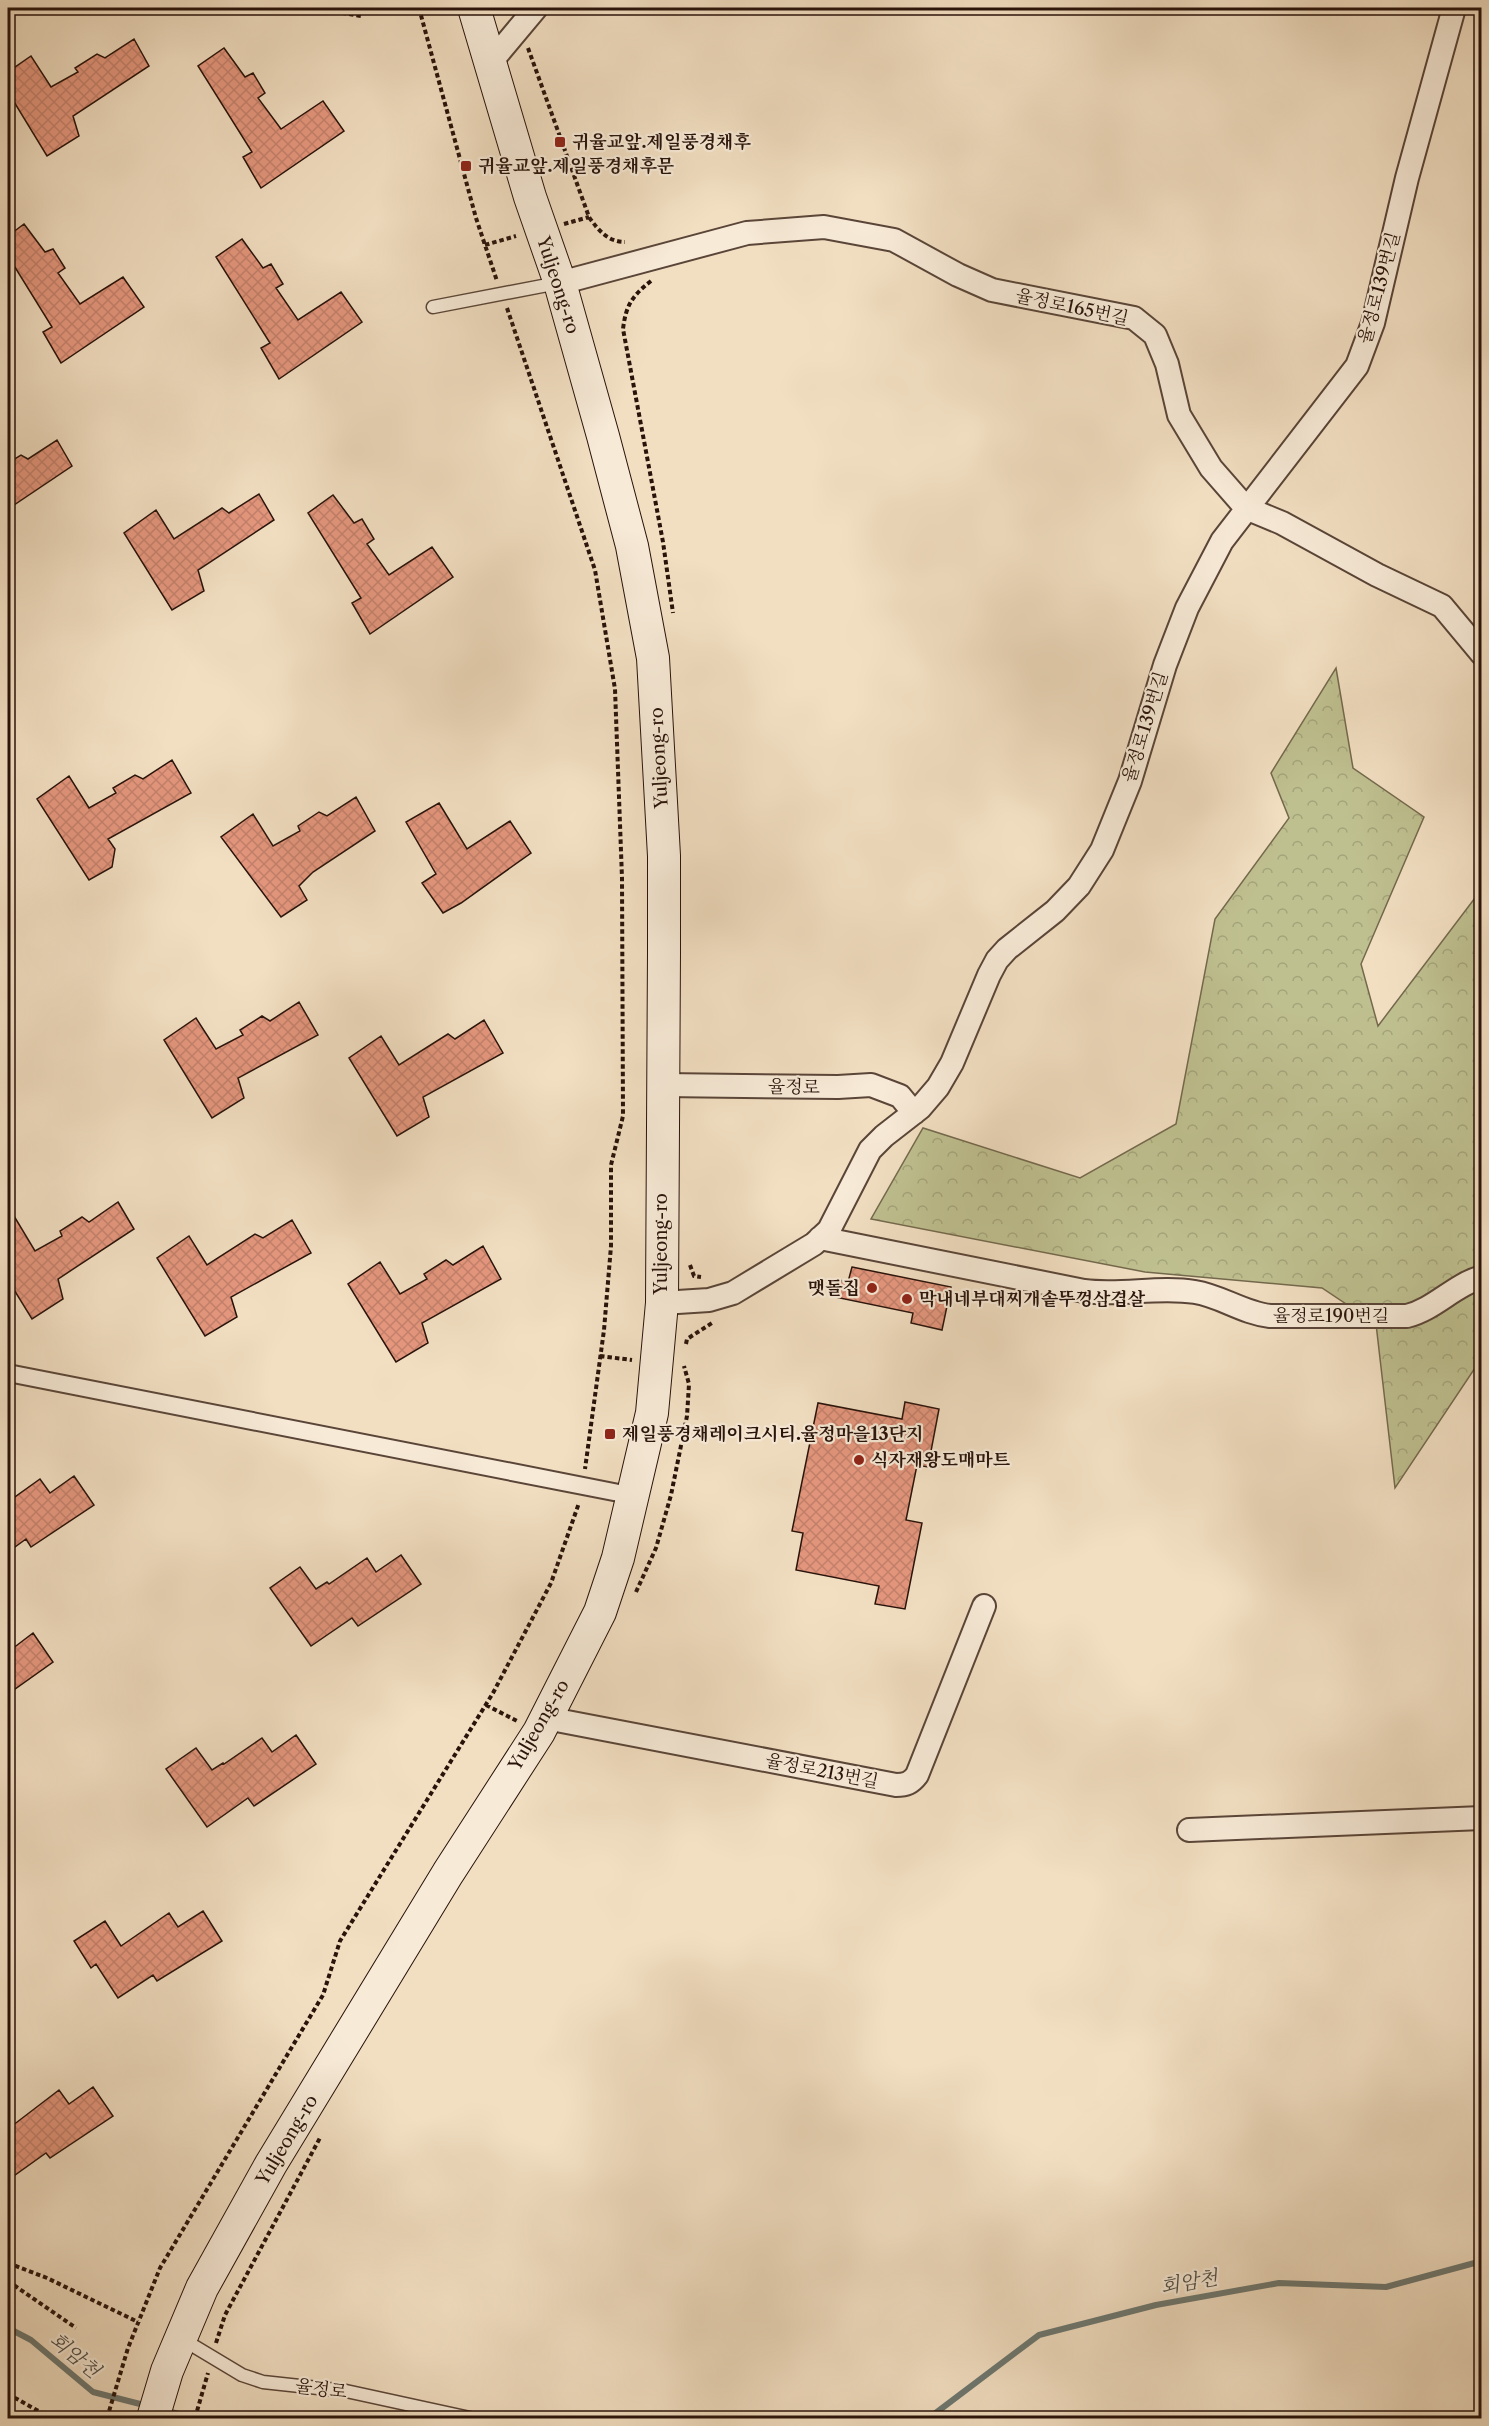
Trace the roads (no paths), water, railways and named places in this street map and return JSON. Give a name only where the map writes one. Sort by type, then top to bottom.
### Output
[{"type":"main road","name":"Yuljeong-ro","points":[[153,2418],[167,2371],[202,2288],[271,2164],[448,1873],[546,1718],[600,1612],[616,1564],[634,1496],[652,1413],[662,1303],[660,1213],[664,856],[653,658],[632,546],[560,283],[530,196],[475,13]]},
{"type":"street","points":[[490,63],[536,8]]},
{"type":"street","name":"율정로139번길","points":[[662,1303],[709,1300],[733,1293],[754,1282],[829,1230],[870,1150],[914,1113],[938,1087],[952,1063],[988,975],[997,960],[1055,911],[1079,886],[1102,850],[1130,781],[1165,665],[1187,608],[1222,541],[1357,366],[1372,323],[1407,178],[1454,8]]},
{"type":"street","name":"율정로165번길","points":[[560,283],[747,232],[824,227],[894,240],[992,290],[1134,318],[1155,335],[1167,364],[1179,414],[1211,468],[1246,508],[1442,606],[1482,654]]},
{"type":"street","name":"율정로","points":[[663,1085],[838,1087],[871,1084],[900,1096],[914,1113]]},
{"type":"street","name":"율정로190번길","points":[[820,1238],[1084,1291],[1104,1293],[1193,1292],[1256,1314],[1270,1316],[1407,1316],[1421,1313],[1461,1285],[1482,1277]]},
{"type":"street","points":[[8,1373],[634,1496]]},
{"type":"street","name":"율정로213번길","points":[[546,1718],[904,1785],[912,1782],[917,1775],[984,1606]]},
{"type":"street","points":[[1189,1830],[1482,1818]]},
{"type":"lane","points":[[434,307],[560,283]]},
{"type":"lane","name":"율정로","points":[[181,2338],[242,2374],[263,2382],[346,2391],[470,2418]]},
{"type":"waterway","name":"회암천","points":[[929,2418],[1039,2335],[1156,2305],[1279,2283],[1386,2287],[1482,2261]]},
{"type":"waterway","name":"회암천","points":[[8,2328],[31,2340],[93,2392],[148,2406]]},
{"type":"waterway","name":"회암천","points":[[163,2410],[195,2418]]},
{"type":"place","name":"귀율교앞.제일풍경채후","points":[[560,142]]},
{"type":"place","name":"귀율교앞.제일풍경채후문","points":[[466,166]]},
{"type":"place","name":"맷돌집","points":[[872,1288]]},
{"type":"place","name":"막내네부대찌개솥뚜껑삼겹살","points":[[907,1299]]},
{"type":"place","name":"제일풍경채레이크시티.율정마을13단지","points":[[610,1434]]},
{"type":"place","name":"식자재왕도매마트","points":[[859,1460]]}]
